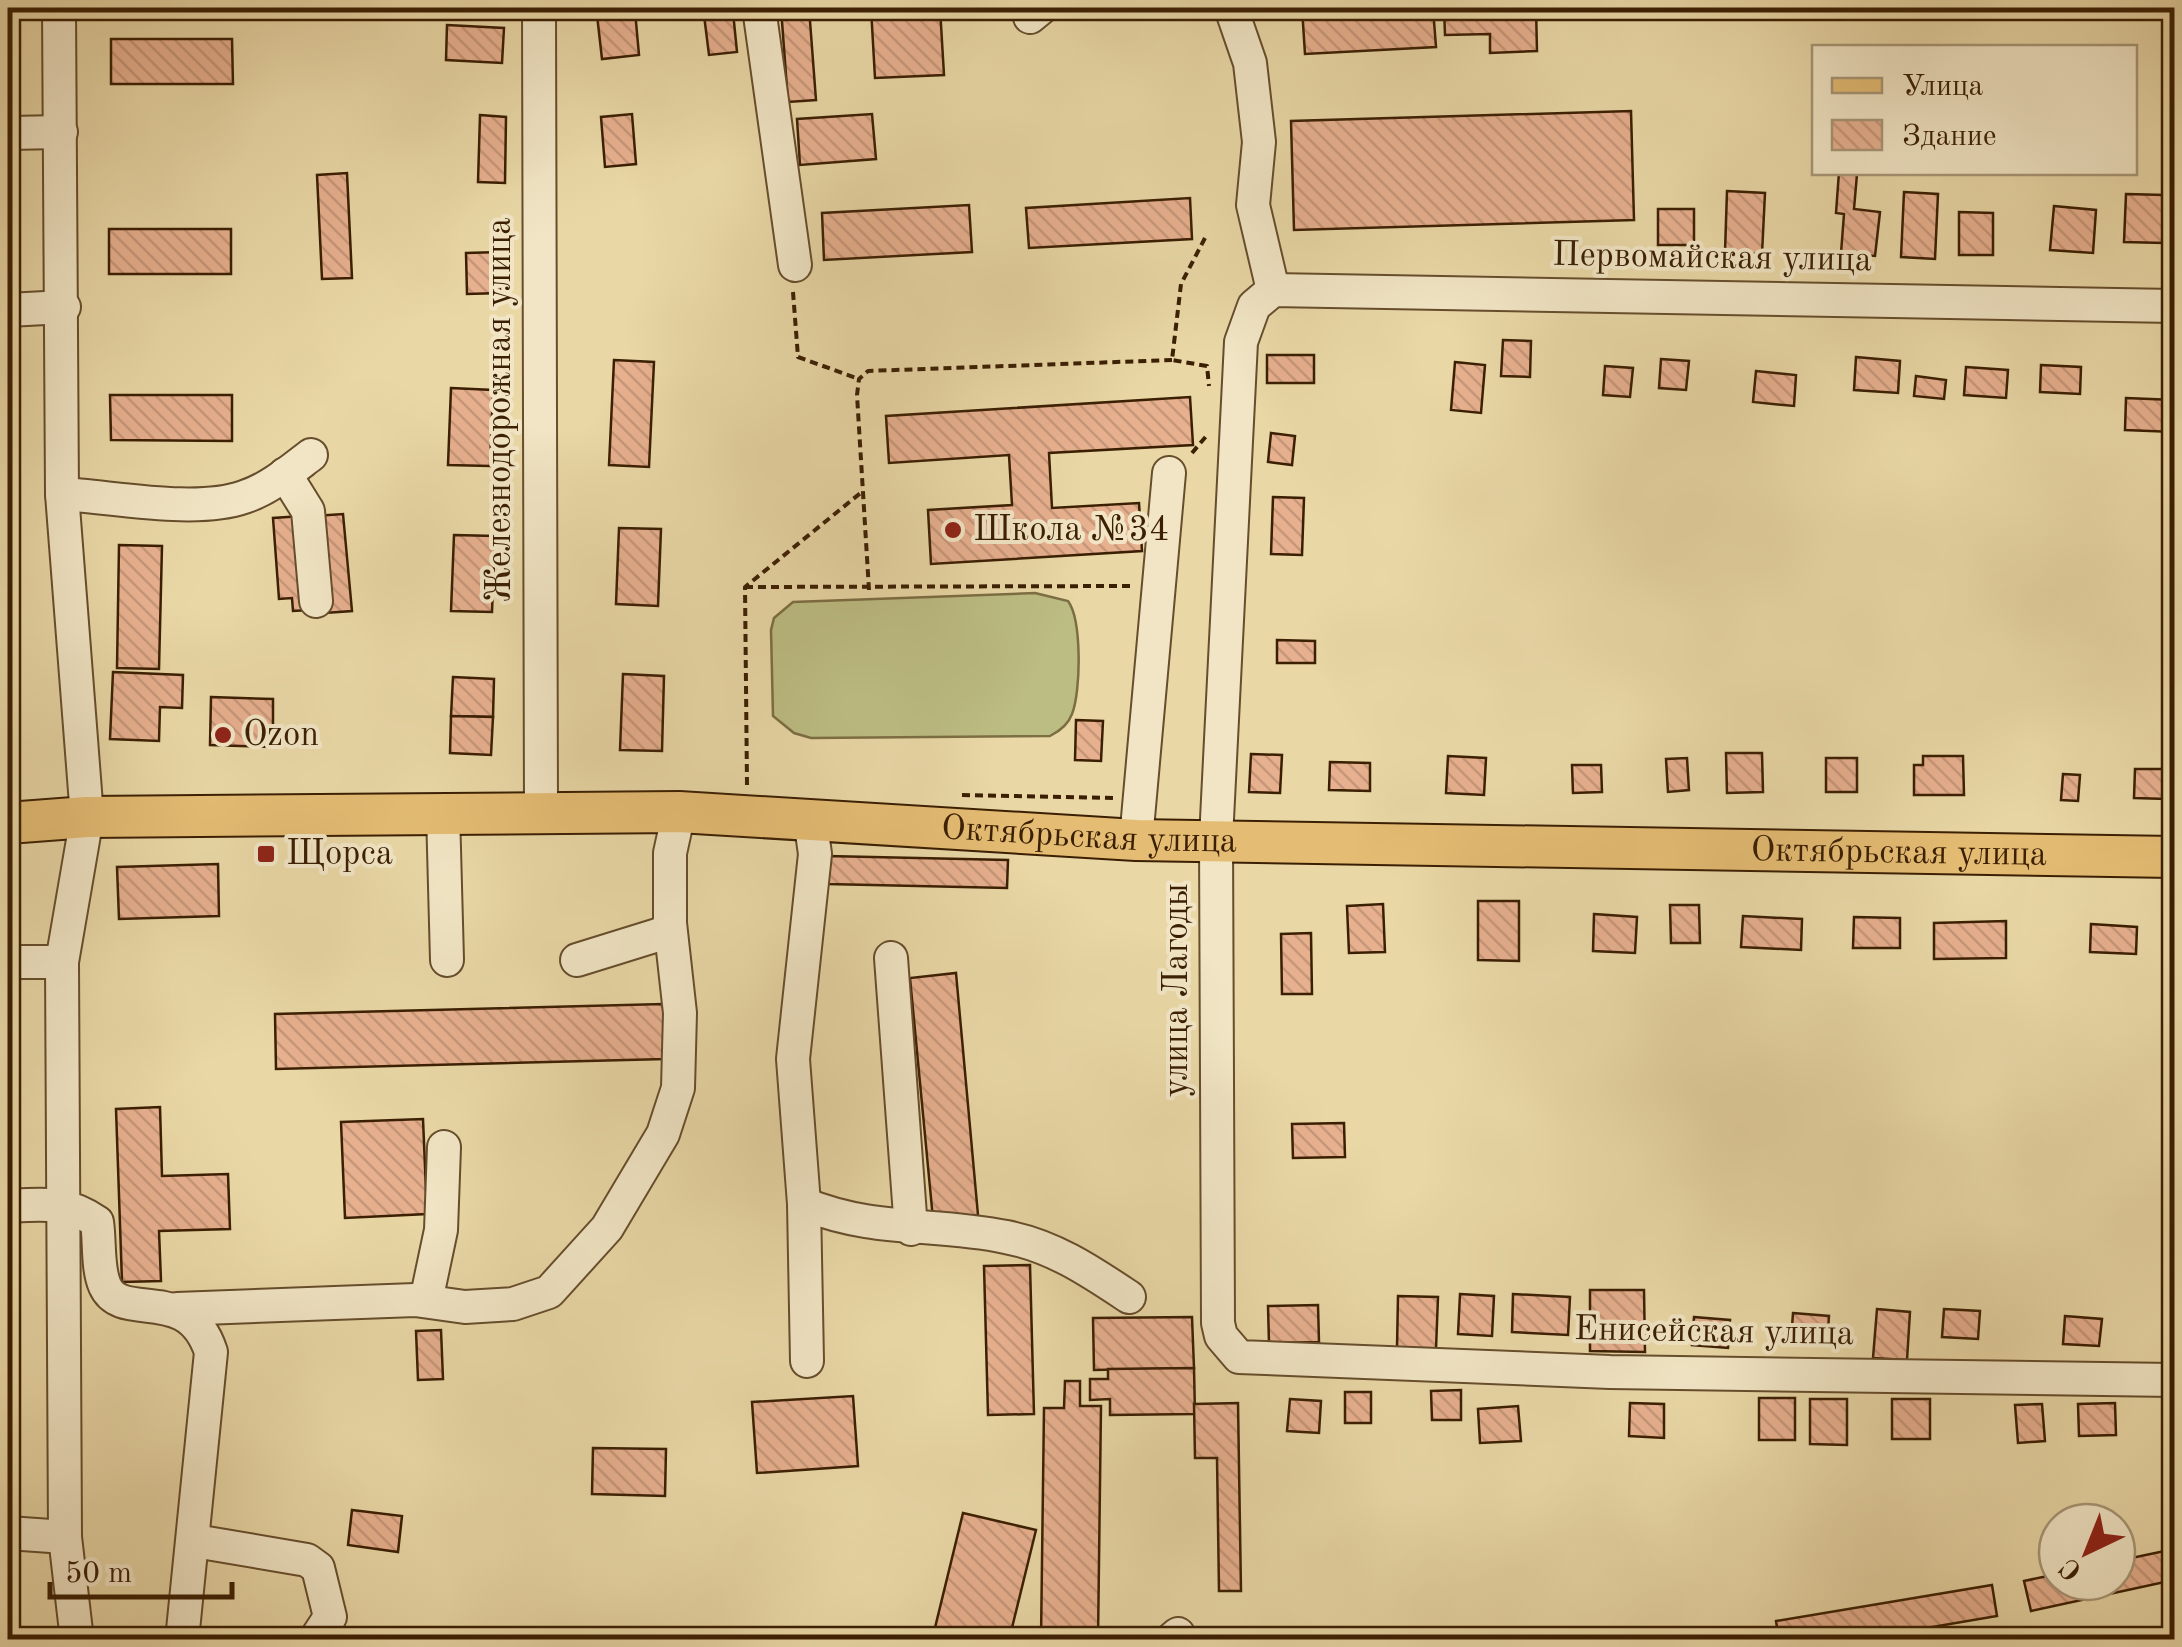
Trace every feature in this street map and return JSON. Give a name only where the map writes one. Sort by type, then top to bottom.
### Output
[{"type":"main road","name":"Октябрьская улица","points":[[8,822],[88,817],[679,812],[1136,840],[2174,858]]},
{"type":"street","points":[[59,8],[64,307],[62,494],[88,817],[62,962],[65,1536],[76,1640]]},
{"type":"street","name":"Железнодорожная улица","points":[[539,8],[542,812]]},
{"type":"street","points":[[760,8],[795,265]]},
{"type":"street","points":[[1231,8],[1242,36],[1254,94],[1258,142],[1253,205],[1263,298]]},
{"type":"street","points":[[8,133],[61,132]]},
{"type":"street","name":"Первомайская улица","points":[[1263,298],[2174,306]]},
{"type":"street","name":"улица Лагоды","points":[[1253,1359],[1239,1357],[1229,1348],[1218,1323],[1216,839],[1241,342],[1263,298]]},
{"type":"street","points":[[8,310],[64,307]]},
{"type":"street","points":[[62,494],[213,503],[242,498],[298,465],[308,511],[316,601]]},
{"type":"street","points":[[1136,840],[1169,473]]},
{"type":"street","points":[[443,812],[447,960]]},
{"type":"street","points":[[8,1206],[62,1204],[97,1222],[103,1279],[112,1296],[126,1303],[176,1308],[426,1301],[465,1307],[497,1305],[550,1292],[608,1228],[662,1134],[678,1088],[680,1013],[670,923],[670,853],[679,812]]},
{"type":"street","points":[[807,1361],[804,1204],[793,1059],[815,854],[810,818]]},
{"type":"street","points":[[577,960],[654,938],[670,923]]},
{"type":"street","points":[[891,958],[911,1229]]},
{"type":"street","points":[[8,962],[62,962]]},
{"type":"street","points":[[426,1301],[440,1230],[444,1147]]},
{"type":"street","points":[[804,1204],[845,1220],[1006,1237],[1058,1253],[1129,1298]]},
{"type":"street","points":[[176,1308],[204,1330],[211,1352],[182,1640]]},
{"type":"street","name":"Енисейская улица","points":[[1253,1359],[1610,1372],[2174,1380]]},
{"type":"street","points":[[8,1533],[65,1536]]},
{"type":"street","points":[[194,1541],[306,1560],[318,1568],[330,1618],[315,1640]]},
{"type":"path","points":[[1172,360],[1181,284],[1205,238]]},
{"type":"path","points":[[795,265],[792,302],[798,357],[859,379]]},
{"type":"path","points":[[859,379],[868,371],[1172,360],[1206,366],[1210,396]]},
{"type":"path","points":[[859,379],[869,590]]},
{"type":"path","points":[[1169,473],[1202,444],[1212,426]]},
{"type":"path","points":[[745,587],[863,492]]},
{"type":"path","points":[[745,587],[869,590],[1128,584],[1138,589]]},
{"type":"path","points":[[745,587],[747,790]]},
{"type":"green space","points":[[1035,593],[1068,601],[1078,639],[1072,714],[1050,736],[811,738],[794,733],[773,716],[771,630],[774,618],[793,602]]},
{"type":"building","points":[[781,8],[809,8],[816,100],[788,102]]},
{"type":"building","points":[[871,8],[940,8],[944,75],[875,78]]},
{"type":"building","points":[[1302,8],[1433,8],[1436,47],[1305,54]]},
{"type":"building","points":[[1444,8],[1536,8],[1537,51],[1490,53],[1490,34],[1445,35]]},
{"type":"building","points":[[635,11],[639,55],[602,59],[597,15]]},
{"type":"building","points":[[733,12],[737,52],[709,55],[704,15]]},
{"type":"building","points":[[447,25],[504,28],[502,63],[446,60]]},
{"type":"building","points":[[111,39],[232,39],[233,84],[111,84]]},
{"type":"building","points":[[1631,111],[1634,220],[1294,230],[1291,121]]},
{"type":"building","points":[[632,114],[636,164],[605,167],[601,117]]},
{"type":"building","points":[[872,114],[876,159],[800,165],[797,119]]},
{"type":"building","points":[[480,115],[506,117],[505,183],[478,182]]},
{"type":"building","points":[[347,173],[352,278],[322,279],[317,175]]},
{"type":"building","points":[[1839,175],[1857,175],[1854,209],[1880,212],[1875,256],[1841,253],[1844,214],[1836,213]]},
{"type":"building","points":[[1727,191],[1765,193],[1762,254],[1725,252]]},
{"type":"building","points":[[1904,192],[1938,194],[1935,259],[1901,257]]},
{"type":"building","points":[[2126,194],[2165,195],[2164,243],[2124,242]]},
{"type":"building","points":[[1190,198],[1192,239],[1029,248],[1026,208]]},
{"type":"building","points":[[969,205],[972,252],[824,260],[822,213]]},
{"type":"building","points":[[2054,206],[2096,210],[2093,253],[2050,250]]},
{"type":"building","points":[[1658,209],[1694,209],[1694,245],[1658,245]]},
{"type":"building","points":[[1959,212],[1993,213],[1993,255],[1959,255]]},
{"type":"building","points":[[109,229],[231,229],[231,274],[109,274]]},
{"type":"building","points":[[500,252],[501,293],[467,294],[466,253]]},
{"type":"building","points":[[1503,340],[1531,341],[1530,377],[1501,376]]},
{"type":"building","points":[[1267,355],[1314,355],[1314,383],[1267,383]]},
{"type":"building","points":[[1856,357],[1900,361],[1898,393],[1854,390]]},
{"type":"building","points":[[1661,359],[1689,361],[1686,390],[1659,388]]},
{"type":"building","points":[[614,360],[654,362],[649,467],[609,465]]},
{"type":"building","points":[[1455,362],[1485,365],[1481,413],[1451,410]]},
{"type":"building","points":[[2041,365],[2081,367],[2080,394],[2040,392]]},
{"type":"building","points":[[1605,366],[1633,368],[1630,397],[1603,395]]},
{"type":"building","points":[[1966,367],[2008,370],[2006,398],[1964,395]]},
{"type":"building","points":[[1756,371],[1796,375],[1794,406],[1753,402]]},
{"type":"building","points":[[1916,376],[1946,380],[1944,399],[1914,396]]},
{"type":"building","points":[[451,388],[493,390],[490,466],[448,465]]},
{"type":"building","points":[[110,395],[232,395],[232,441],[111,440]]},
{"type":"building","points":[[1190,397],[1193,445],[1049,453],[1052,508],[1139,503],[1142,551],[931,564],[928,510],[1012,505],[1009,455],[889,463],[886,416]]},
{"type":"building","points":[[2126,398],[2174,400],[2174,432],[2125,430]]},
{"type":"building","points":[[1271,433],[1295,436],[1292,465],[1268,462]]},
{"type":"building","points":[[1273,497],[1304,498],[1302,555],[1271,554]]},
{"type":"building","points":[[343,514],[352,611],[325,613],[315,516]]},
{"type":"building","points":[[302,516],[310,610],[293,611],[292,598],[279,599],[273,518]]},
{"type":"building","points":[[619,528],[661,529],[658,606],[616,604]]},
{"type":"building","points":[[454,535],[495,536],[492,612],[451,611]]},
{"type":"building","points":[[119,545],[162,546],[159,669],[117,668]]},
{"type":"building","points":[[1277,640],[1315,641],[1315,663],[1277,663]]},
{"type":"building","points":[[113,672],[183,675],[182,708],[160,707],[159,741],[110,739]]},
{"type":"building","points":[[623,674],[664,676],[662,751],[620,750]]},
{"type":"building","points":[[453,677],[494,679],[493,717],[451,716]]},
{"type":"building","points":[[211,697],[273,699],[273,747],[210,745]]},
{"type":"building","points":[[451,716],[493,717],[491,755],[450,753]]},
{"type":"building","points":[[1076,720],[1103,721],[1101,761],[1075,760]]},
{"type":"building","points":[[1726,753],[1762,753],[1763,792],[1727,793]]},
{"type":"building","points":[[1251,754],[1282,755],[1280,793],[1249,792]]},
{"type":"building","points":[[1448,756],[1486,758],[1484,795],[1446,793]]},
{"type":"building","points":[[1923,756],[1963,756],[1964,795],[1914,795],[1914,765],[1923,765]]},
{"type":"building","points":[[1687,758],[1689,790],[1668,792],[1666,759]]},
{"type":"building","points":[[1826,758],[1857,758],[1857,792],[1826,792]]},
{"type":"building","points":[[1330,762],[1370,763],[1370,791],[1329,790]]},
{"type":"building","points":[[1572,765],[1601,765],[1602,792],[1573,793]]},
{"type":"building","points":[[2135,769],[2168,769],[2167,799],[2134,798]]},
{"type":"building","points":[[2063,774],[2080,775],[2078,801],[2061,800]]},
{"type":"building","points":[[827,856],[1008,860],[1007,888],[827,884]]},
{"type":"building","points":[[218,864],[219,916],[119,919],[117,867]]},
{"type":"building","points":[[1478,901],[1519,901],[1519,961],[1478,960]]},
{"type":"building","points":[[1383,904],[1385,952],[1349,953],[1347,906]]},
{"type":"building","points":[[1670,905],[1699,905],[1700,943],[1671,943]]},
{"type":"building","points":[[1594,914],[1637,917],[1635,953],[1593,951]]},
{"type":"building","points":[[1743,916],[1802,919],[1801,950],[1741,947]]},
{"type":"building","points":[[1854,917],[1900,918],[1900,948],[1853,948]]},
{"type":"building","points":[[2006,921],[2006,958],[1934,959],[1934,923]]},
{"type":"building","points":[[2091,924],[2137,927],[2136,954],[2090,952]]},
{"type":"building","points":[[1311,933],[1312,994],[1282,994],[1281,934]]},
{"type":"building","points":[[956,973],[978,1215],[933,1219],[910,978]]},
{"type":"building","points":[[663,1004],[665,1059],[276,1069],[275,1014]]},
{"type":"building","points":[[160,1107],[162,1176],[228,1174],[230,1229],[159,1231],[161,1281],[122,1282],[116,1109]]},
{"type":"building","points":[[423,1119],[427,1214],[345,1218],[341,1122]]},
{"type":"building","points":[[1344,1123],[1345,1157],[1293,1158],[1292,1124]]},
{"type":"building","points":[[1030,1265],[1034,1414],[988,1415],[984,1266]]},
{"type":"building","points":[[1590,1290],[1644,1290],[1645,1352],[1590,1351]]},
{"type":"building","points":[[1460,1294],[1494,1296],[1492,1336],[1458,1334]]},
{"type":"building","points":[[1513,1294],[1570,1297],[1568,1335],[1512,1332]]},
{"type":"building","points":[[1398,1296],[1438,1297],[1436,1349],[1397,1348]]},
{"type":"building","points":[[1318,1305],[1319,1342],[1269,1343],[1268,1306]]},
{"type":"building","points":[[1877,1309],[1910,1312],[1907,1360],[1873,1358]]},
{"type":"building","points":[[1944,1309],[1980,1311],[1978,1339],[1942,1337]]},
{"type":"building","points":[[1793,1313],[1829,1316],[1827,1344],[1791,1341]]},
{"type":"building","points":[[2065,1316],[2102,1319],[2099,1346],[2063,1344]]},
{"type":"building","points":[[1192,1317],[1194,1368],[1094,1370],[1093,1318]]},
{"type":"building","points":[[1694,1317],[1730,1320],[1728,1348],[1692,1345]]},
{"type":"building","points":[[441,1330],[443,1379],[418,1380],[416,1331]]},
{"type":"building","points":[[1194,1368],[1195,1414],[1110,1415],[1110,1399],[1090,1400],[1090,1379],[1108,1379],[1108,1369]]},
{"type":"building","points":[[1065,1381],[1080,1381],[1080,1406],[1101,1406],[1098,1640],[1041,1640],[1044,1408],[1064,1408]]},
{"type":"building","points":[[1461,1390],[1461,1420],[1432,1420],[1431,1391]]},
{"type":"building","points":[[1345,1392],[1371,1392],[1371,1423],[1345,1423]]},
{"type":"building","points":[[853,1396],[858,1466],[757,1473],[752,1402]]},
{"type":"building","points":[[1759,1398],[1795,1398],[1795,1440],[1759,1440]]},
{"type":"building","points":[[1290,1399],[1321,1401],[1319,1433],[1287,1431]]},
{"type":"building","points":[[1810,1399],[1847,1399],[1847,1445],[1810,1444]]},
{"type":"building","points":[[1892,1399],[1930,1399],[1930,1439],[1892,1439]]},
{"type":"building","points":[[1238,1403],[1241,1591],[1219,1591],[1217,1458],[1195,1458],[1194,1404]]},
{"type":"building","points":[[1630,1403],[1664,1404],[1664,1438],[1629,1436]]},
{"type":"building","points":[[2115,1403],[2116,1435],[2079,1436],[2078,1404]]},
{"type":"building","points":[[2042,1404],[2045,1441],[2018,1443],[2015,1405]]},
{"type":"building","points":[[1518,1406],[1521,1441],[1480,1443],[1478,1409]]},
{"type":"building","points":[[593,1448],[666,1449],[665,1496],[592,1494]]},
{"type":"building","points":[[352,1510],[402,1516],[398,1552],[348,1545]]},
{"type":"building","points":[[963,1513],[1036,1530],[1009,1640],[932,1640]]},
{"type":"building","points":[[2174,1549],[2174,1580],[2137,1588],[2137,1557]]},
{"type":"building","points":[[2037,1578],[2037,1602],[2073,1602],[2031,1611],[2024,1581]]},
{"type":"building","points":[[1992,1585],[1997,1616],[1856,1640],[1779,1640],[1776,1621]]},
{"type":"place","name":"Школа №34","points":[[953,530]]},
{"type":"place","name":"Ozon","points":[[223,735]]},
{"type":"place","name":"Щорса","points":[[266,854]]}]
